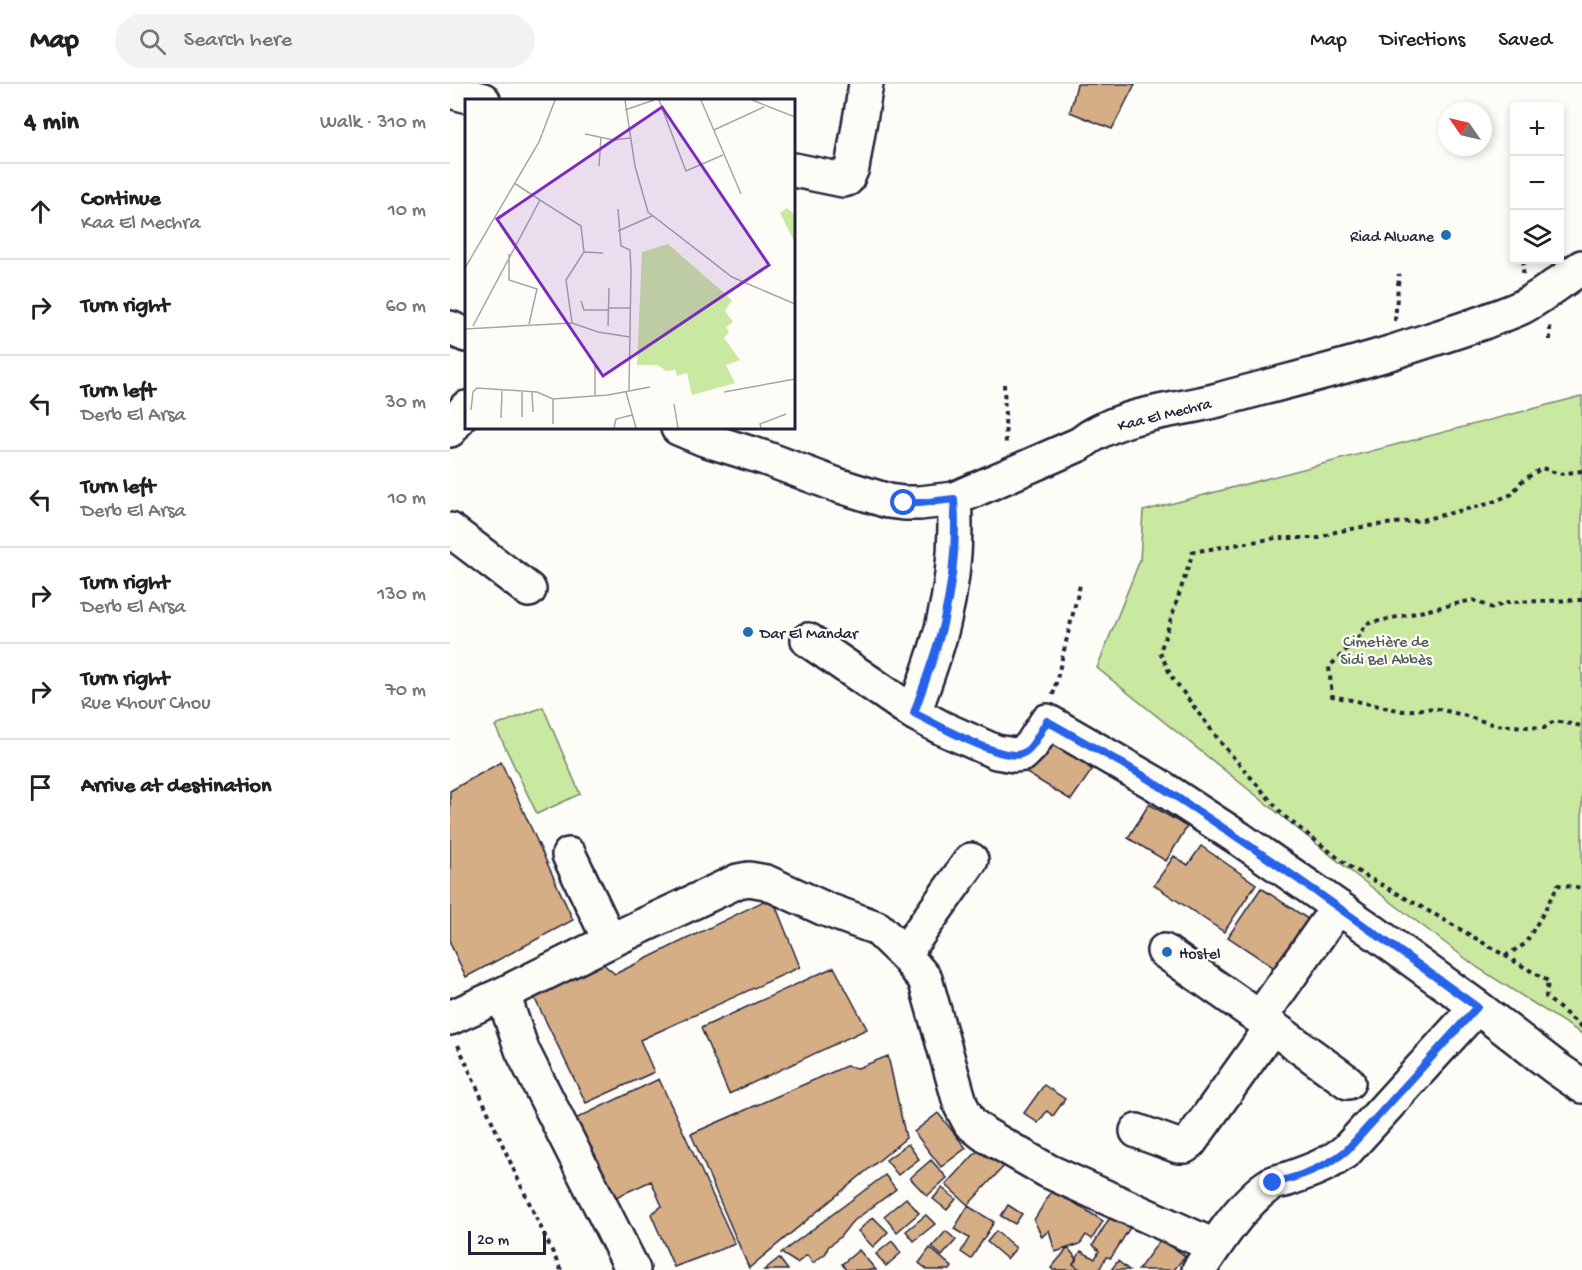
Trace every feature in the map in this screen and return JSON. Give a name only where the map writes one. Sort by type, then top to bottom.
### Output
[{"type":"street","points":[[795,170],[847,179],[852,168],[866,84]]},
{"type":"street","points":[[450,91],[479,99]]},
{"type":"street","name":"Kaa El Mechra","points":[[680,429],[837,486],[888,501],[920,503],[954,499],[1080,444],[1101,430],[1122,422],[1206,403],[1448,335],[1521,307],[1582,267]]},
{"type":"street","points":[[450,328],[465,335]]},
{"type":"street","points":[[450,430],[465,409]]},
{"type":"street","points":[[914,713],[943,626],[950,590],[956,529],[954,499]]},
{"type":"street","points":[[450,530],[529,590]]},
{"type":"street","points":[[808,640],[914,713],[996,752],[1023,754],[1047,721],[1156,784],[1240,839],[1477,1007],[1582,1086]]},
{"type":"street","points":[[569,855],[610,941]]},
{"type":"street","points":[[904,954],[971,860]]},
{"type":"street","points":[[452,1028],[502,994],[738,881],[749,879],[766,882],[825,909],[877,928],[904,954],[925,979],[961,1106],[970,1123],[984,1134],[1048,1172],[1207,1258],[1253,1197],[1273,1183],[1287,1180],[1338,1158],[1347,1150],[1477,1007]]},
{"type":"street","points":[[1137,1131],[1178,1146],[1185,1146],[1190,1142],[1338,907]]},
{"type":"street","points":[[1164,951],[1348,1082]]},
{"type":"street","points":[[502,994],[522,1050],[633,1270]]},
{"type":"path","points":[[1392,352],[1399,274]]},
{"type":"path","points":[[1004,384],[1007,475]]},
{"type":"path","points":[[1582,471],[1559,474],[1542,468],[1522,482],[1512,494],[1488,504],[1422,520],[1368,526],[1335,532],[1319,538],[1276,538],[1193,552],[1160,652],[1171,676],[1222,744],[1284,816],[1350,867],[1548,981],[1546,997],[1582,1027]]},
{"type":"path","points":[[1047,721],[1080,585]]},
{"type":"path","points":[[1582,600],[1508,602],[1492,608],[1473,600],[1366,624],[1358,638],[1329,667],[1332,696],[1403,711],[1434,708],[1496,725],[1544,728],[1554,721],[1582,726]]},
{"type":"path","points":[[1505,956],[1524,944],[1558,885],[1582,888]]},
{"type":"path","points":[[452,1028],[517,1177],[561,1270]]},
{"type":"green space","name":"Cimetière de Sidi Bel Abbès","points":[[1582,396],[1582,1034],[1478,968],[1349,870],[1097,668],[1140,560],[1143,511]]},
{"type":"green space","points":[[543,707],[580,794],[537,814],[495,726]]},
{"type":"building","points":[[1077,84],[1135,84],[1112,129],[1070,112]]},
{"type":"building","points":[[1046,732],[1092,770],[1071,800],[1020,769]]},
{"type":"building","points":[[501,762],[573,920],[466,977],[450,943],[450,791]]},
{"type":"building","points":[[1149,804],[1187,827],[1166,861],[1128,838]]},
{"type":"building","points":[[1201,846],[1256,884],[1224,932],[1154,885],[1174,856],[1188,865]]},
{"type":"building","points":[[1261,888],[1311,921],[1279,971],[1228,937]]},
{"type":"building","points":[[772,897],[800,967],[640,1040],[654,1072],[586,1103],[532,993],[602,963],[615,974]]},
{"type":"building","points":[[834,967],[867,1029],[729,1094],[701,1028]]},
{"type":"building","points":[[888,1056],[906,1138],[749,1268],[691,1134],[846,1066],[858,1068]]},
{"type":"building","points":[[659,1079],[735,1244],[674,1267],[651,1214],[662,1206],[651,1181],[614,1198],[575,1119]]},
{"type":"building","points":[[1044,1085],[1065,1099],[1053,1116],[1047,1111],[1038,1123],[1024,1113]]},
{"type":"building","points":[[938,1113],[966,1148],[941,1167],[914,1132]]},
{"type":"building","points":[[908,1144],[919,1159],[898,1175],[886,1160]]},
{"type":"building","points":[[983,1145],[1005,1165],[968,1205],[946,1185]]},
{"type":"building","points":[[931,1160],[947,1178],[927,1196],[910,1178]]},
{"type":"building","points":[[885,1175],[896,1189],[851,1223],[828,1247],[826,1253],[813,1263],[807,1255],[797,1263],[781,1253]]},
{"type":"building","points":[[942,1188],[956,1199],[947,1210],[933,1199]]},
{"type":"building","points":[[1053,1189],[1103,1221],[1092,1239],[1086,1235],[1080,1244],[1055,1252],[1049,1230],[1042,1237],[1034,1220]]},
{"type":"building","points":[[906,1198],[919,1213],[897,1232],[884,1216]]},
{"type":"building","points":[[1008,1205],[1022,1214],[1015,1224],[1001,1216]]},
{"type":"building","points":[[968,1206],[994,1222],[971,1259],[961,1252],[969,1238],[954,1229]]},
{"type":"building","points":[[1112,1214],[1131,1226],[1111,1258],[1106,1257],[1099,1270],[1078,1268],[1073,1264],[1081,1251],[1095,1259],[1099,1251],[1093,1245]]},
{"type":"building","points":[[926,1215],[935,1224],[914,1241],[906,1231]]},
{"type":"building","points":[[873,1217],[888,1232],[873,1247],[858,1231]]},
{"type":"building","points":[[946,1231],[956,1240],[942,1256],[932,1247]]},
{"type":"building","points":[[996,1231],[1016,1248],[1007,1259],[987,1242]]},
{"type":"building","points":[[1161,1239],[1185,1256],[1174,1270],[1138,1270]]},
{"type":"building","points":[[892,1241],[901,1253],[886,1266],[876,1254]]},
{"type":"building","points":[[930,1248],[952,1267],[950,1270],[928,1270],[919,1263]]},
{"type":"building","points":[[1068,1248],[1077,1259],[1073,1264],[1078,1268],[1076,1270],[1053,1270],[1051,1268]]},
{"type":"building","points":[[859,1250],[876,1270],[846,1270],[842,1264]]},
{"type":"building","points":[[779,1258],[788,1270],[764,1270]]},
{"type":"building","points":[[1118,1261],[1129,1270],[1111,1270]]},
{"type":"place","name":"Riad Alwane","points":[[1446,235]]},
{"type":"place","name":"Dar El Mandar","points":[[748,632]]},
{"type":"place","name":"Hostel","points":[[1167,952]]},
{"type":"route","points":[[904,503],[954,499],[956,529],[950,590],[943,626],[914,713],[996,752],[1014,755],[1023,754],[1031,746],[1047,721],[1156,784],[1240,839],[1477,1007],[1338,1158],[1287,1180],[1273,1183]]}]
